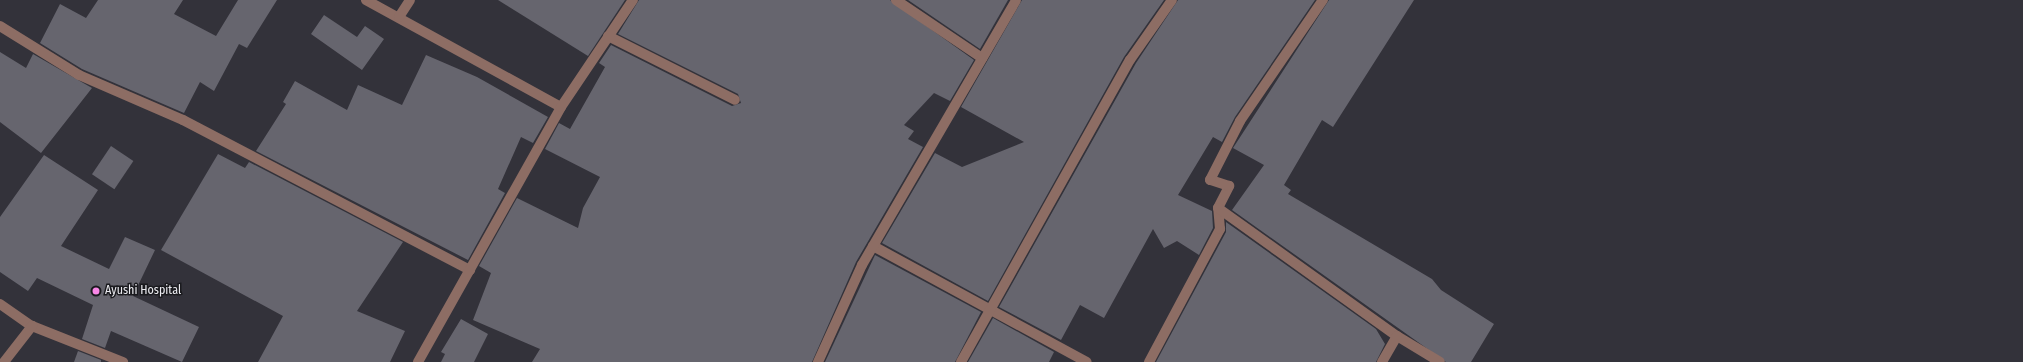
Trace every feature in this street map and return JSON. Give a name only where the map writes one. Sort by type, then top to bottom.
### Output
[{"type":"street","points":[[366,0],[561,107]]},
{"type":"street","points":[[399,18],[410,0]]},
{"type":"street","points":[[418,362],[561,107],[633,0]]},
{"type":"street","points":[[896,0],[982,58]]},
{"type":"street","points":[[818,362],[873,246],[1016,0]]},
{"type":"street","points":[[961,362],[1130,60],[1172,0]]},
{"type":"street","points":[[1149,362],[1220,228],[1218,208],[1229,186],[1210,180],[1240,121],[1323,0]]},
{"type":"street","points":[[0,26],[79,75],[183,120],[470,270]]},
{"type":"street","points":[[608,36],[736,100]]},
{"type":"street","points":[[1218,208],[1397,336],[1440,362]]},
{"type":"street","points":[[873,246],[1087,362]]},
{"type":"street","points":[[0,304],[32,326],[123,362]]},
{"type":"street","points":[[4,362],[32,326]]},
{"type":"street","points":[[1382,362],[1397,336]]},
{"type":"building","points":[[98,0],[183,0],[174,14],[216,36],[238,0],[277,0],[247,48],[239,44],[214,91],[200,82],[184,113],[82,69],[40,43],[60,4],[86,18]]},
{"type":"building","points":[[498,0],[625,0],[588,56]]},
{"type":"building","points":[[639,0],[890,0],[974,60],[950,101],[934,93],[904,125],[914,131],[908,139],[923,147],[856,262],[812,362],[532,362],[540,349],[473,320],[491,273],[479,266],[517,198],[578,228],[583,208],[600,177],[545,149],[559,123],[570,129],[605,67],[599,63],[611,45],[732,106],[741,103],[738,94],[618,34]]},
{"type":"building","points":[[908,0],[1008,0],[980,49]]},
{"type":"building","points":[[1022,0],[1164,0],[1124,57],[988,301],[882,243],[935,153],[962,167],[1024,142],[961,107]]},
{"type":"building","points":[[1178,0],[1315,0],[1235,117],[1222,142],[1213,137],[1178,195],[1212,211],[1213,228],[1199,255],[1177,241],[1164,248],[1153,229],[1104,318],[1080,305],[1061,340],[999,307],[1136,63]]},
{"type":"building","points":[[1329,0],[1414,0],[1333,127],[1322,120],[1284,185],[1291,190],[1288,194],[1432,279],[1441,290],[1494,324],[1471,362],[1446,362],[1232,210],[1264,165],[1233,148]]},
{"type":"building","points":[[324,15],[357,37],[365,26],[384,39],[362,70],[311,34]]},
{"type":"building","points":[[0,52],[26,68],[33,54],[92,88],[41,153],[0,122]]},
{"type":"building","points":[[426,55],[477,77],[548,117],[533,143],[521,137],[498,189],[505,193],[468,260],[256,151],[286,104],[283,102],[295,81],[347,110],[358,85],[402,105]]},
{"type":"building","points":[[111,146],[133,161],[114,189],[92,174]]},
{"type":"building","points":[[218,154],[245,168],[249,162],[403,242],[357,311],[405,331],[390,362],[258,362],[283,316],[161,250]]},
{"type":"building","points":[[44,155],[98,190],[61,246],[109,269],[125,237],[155,250],[133,296],[199,327],[182,362],[111,331],[105,348],[82,339],[93,305],[37,278],[28,291],[0,272],[0,217]]},
{"type":"building","points":[[1226,222],[1376,329],[1385,344],[1376,362],[1156,362],[1226,232]]},
{"type":"building","points":[[875,255],[981,312],[955,362],[825,362]]},
{"type":"building","points":[[993,318],[1054,352],[1049,362],[968,362]]},
{"type":"building","points":[[461,319],[488,334],[474,362],[441,362],[445,354],[441,352]]},
{"type":"building","points":[[78,351],[101,360],[101,362],[74,362]]},
{"type":"place","name":"Ayushi Hospital","points":[[96,291]]}]
